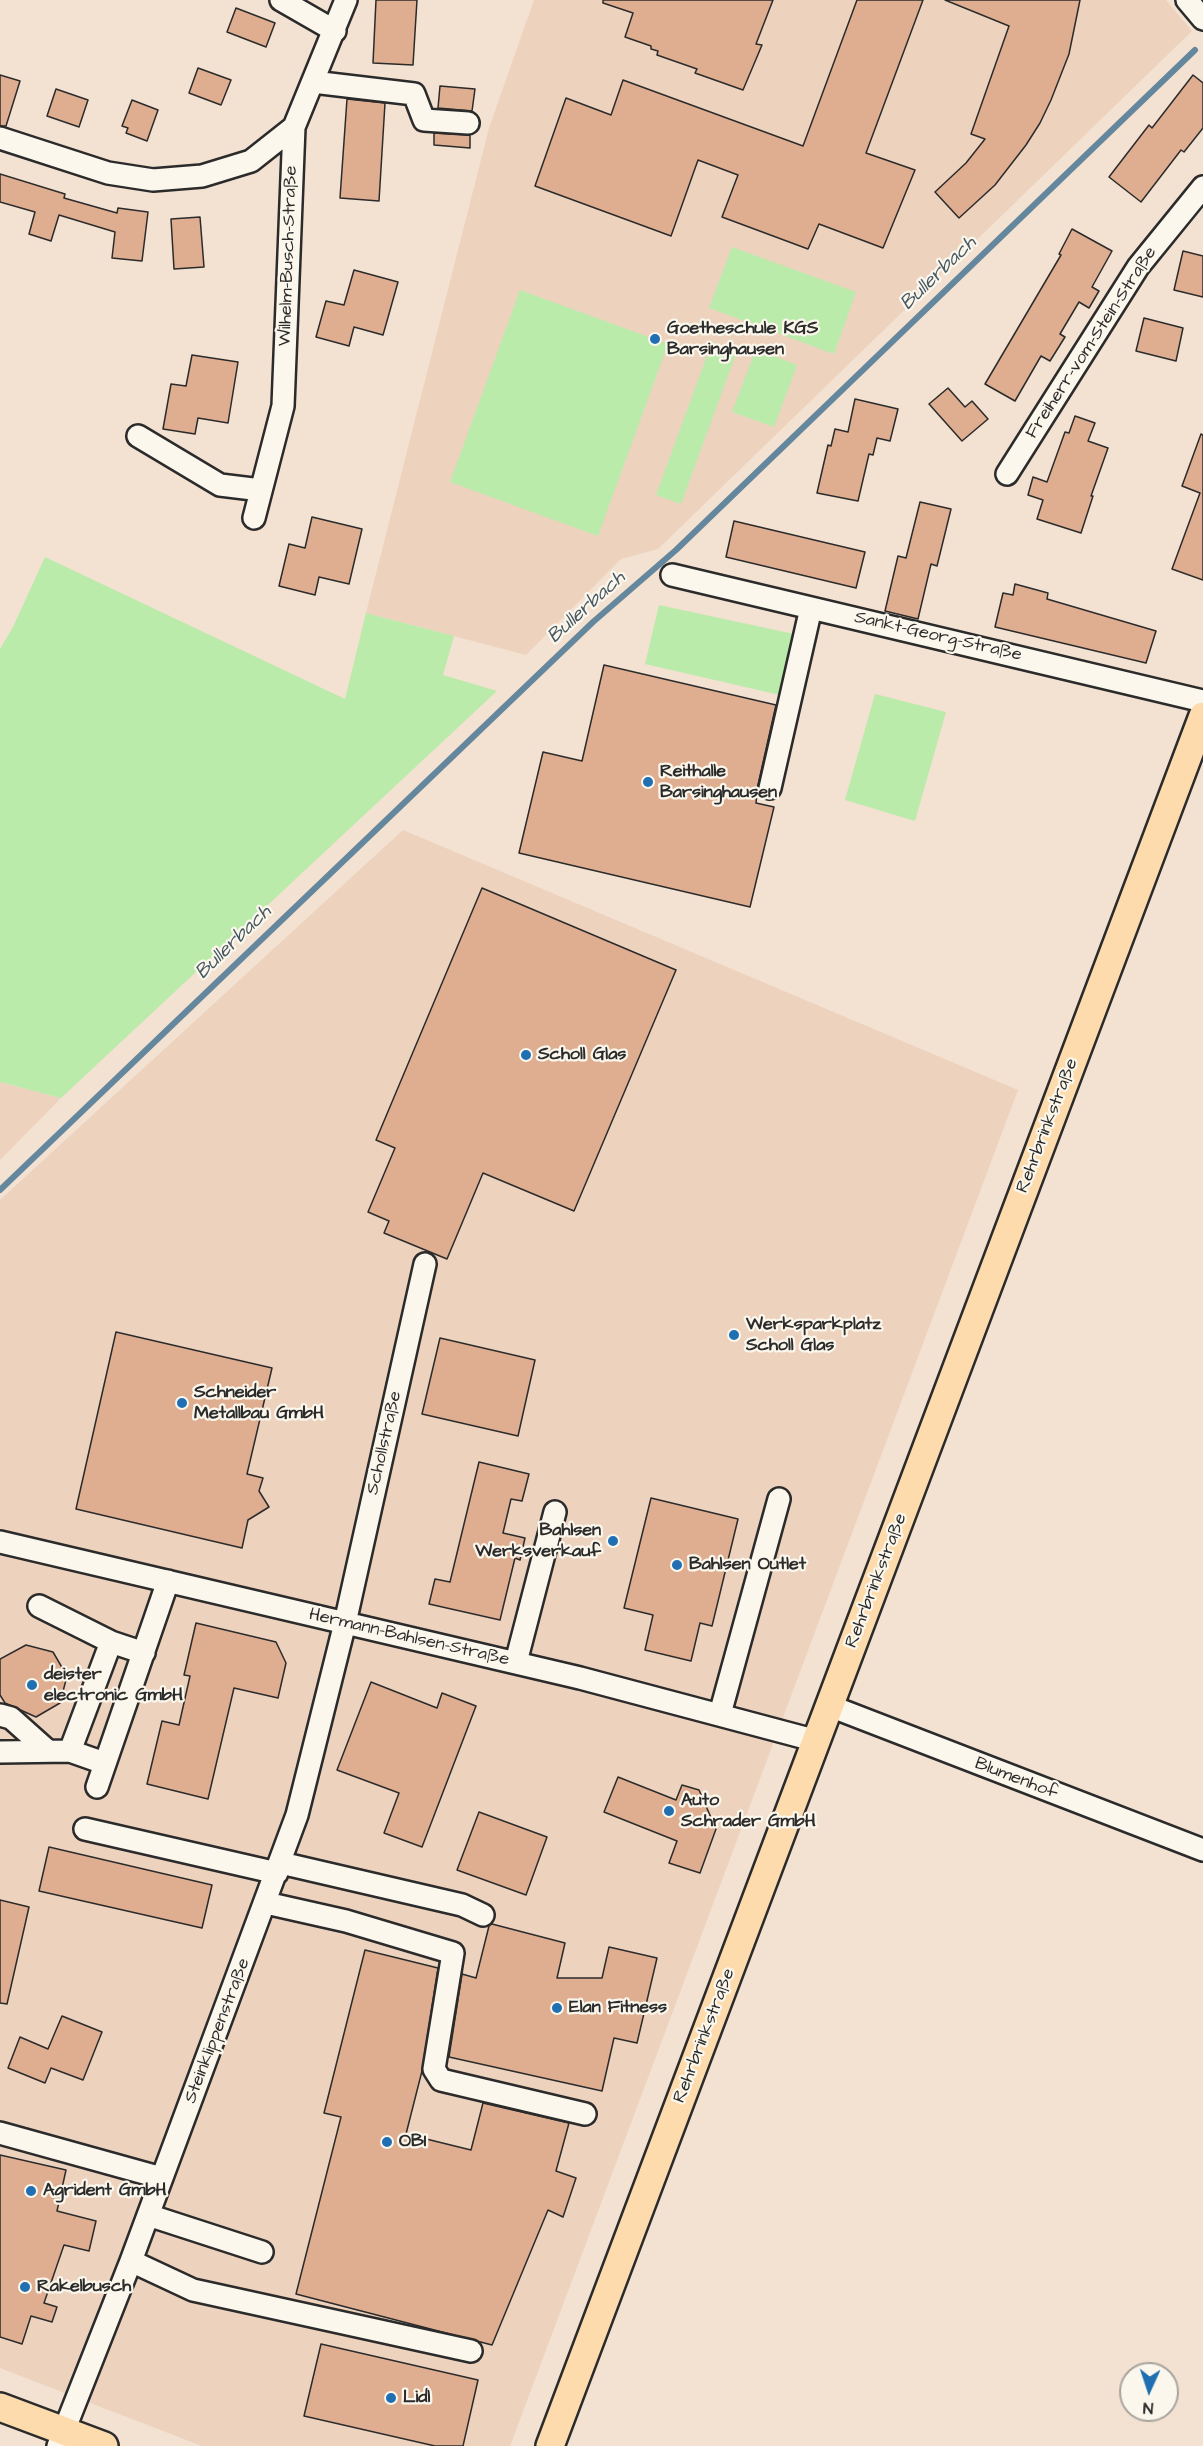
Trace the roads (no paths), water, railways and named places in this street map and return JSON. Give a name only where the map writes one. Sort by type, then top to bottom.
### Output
[{"type":"main road","name":"Rehrbrinkstraße","points":[[550,2446],[1203,716]]},
{"type":"main road","points":[[0,2406],[61,2438],[104,2446]]},
{"type":"street","points":[[281,0],[335,31]]},
{"type":"street","name":"Wilhelm-Busch-Straße","points":[[254,518],[284,406],[294,127],[346,0]]},
{"type":"street","points":[[1187,0],[1203,19]]},
{"type":"street","points":[[314,82],[414,94],[424,120],[468,123]]},
{"type":"street","points":[[0,138],[108,173],[153,180],[202,176],[251,161],[294,127]]},
{"type":"street","name":"Freiherr-vom-Stein-Straße","points":[[1007,474],[1138,267],[1203,187]]},
{"type":"street","points":[[138,436],[220,485],[261,490]]},
{"type":"street","name":"Sankt-Georg-Straße","points":[[672,575],[1203,701]]},
{"type":"street","points":[[770,788],[811,608]]},
{"type":"street","name":"Schollstraße","points":[[345,1623],[425,1264]]},
{"type":"street","points":[[720,1714],[779,1499]]},
{"type":"street","points":[[516,1662],[555,1512]]},
{"type":"street","name":"Hermann-Bahlsen-Straße","points":[[0,1542],[516,1662],[816,1741]]},
{"type":"street","points":[[97,1787],[168,1581]]},
{"type":"street","points":[[39,1606],[111,1642],[144,1653]]},
{"type":"street","name":"Steinklippenstraße","points":[[61,2438],[131,2261],[279,1868],[297,1815],[345,1623]]},
{"type":"street","points":[[70,1751],[111,1642]]},
{"type":"street","name":"Blumenhof","points":[[830,1706],[1203,1850]]},
{"type":"street","points":[[0,1715],[11,1718],[48,1751]]},
{"type":"street","points":[[0,1752],[70,1751],[104,1763]]},
{"type":"street","points":[[85,1829],[462,1905],[483,1915]]},
{"type":"street","points":[[266,1903],[346,1921],[453,1953],[434,2069],[441,2080],[585,2114]]},
{"type":"street","points":[[0,2133],[162,2178]]},
{"type":"street","points":[[148,2215],[262,2252]]},
{"type":"street","points":[[131,2261],[193,2290],[471,2351]]},
{"type":"waterway","name":"Bullerbach","points":[[0,1190],[593,622],[676,550],[1195,50]]},
{"type":"place","name":"Goetheschule KGS Barsinghausen","points":[[655,339]]},
{"type":"place","name":"Reithalle Barsinghausen","points":[[648,782]]},
{"type":"place","name":"Scholl Glas","points":[[526,1055]]},
{"type":"place","name":"Werksparkplatz Scholl Glas","points":[[734,1335]]},
{"type":"place","name":"Schneider Metallbau GmbH","points":[[182,1403]]},
{"type":"place","name":"Bahlsen Werksverkauf","points":[[613,1541]]},
{"type":"place","name":"Bahlsen Outlet","points":[[677,1565]]},
{"type":"place","name":"deister electronic GmbH","points":[[32,1685]]},
{"type":"place","name":"Auto Schrader GmbH","points":[[669,1811]]},
{"type":"place","name":"Elan Fitness","points":[[557,2008]]},
{"type":"place","name":"OBI","points":[[387,2142]]},
{"type":"place","name":"Agrident GmbH","points":[[31,2191]]},
{"type":"place","name":"Rakelbusch","points":[[25,2287]]},
{"type":"place","name":"Lidl","points":[[391,2398]]}]
